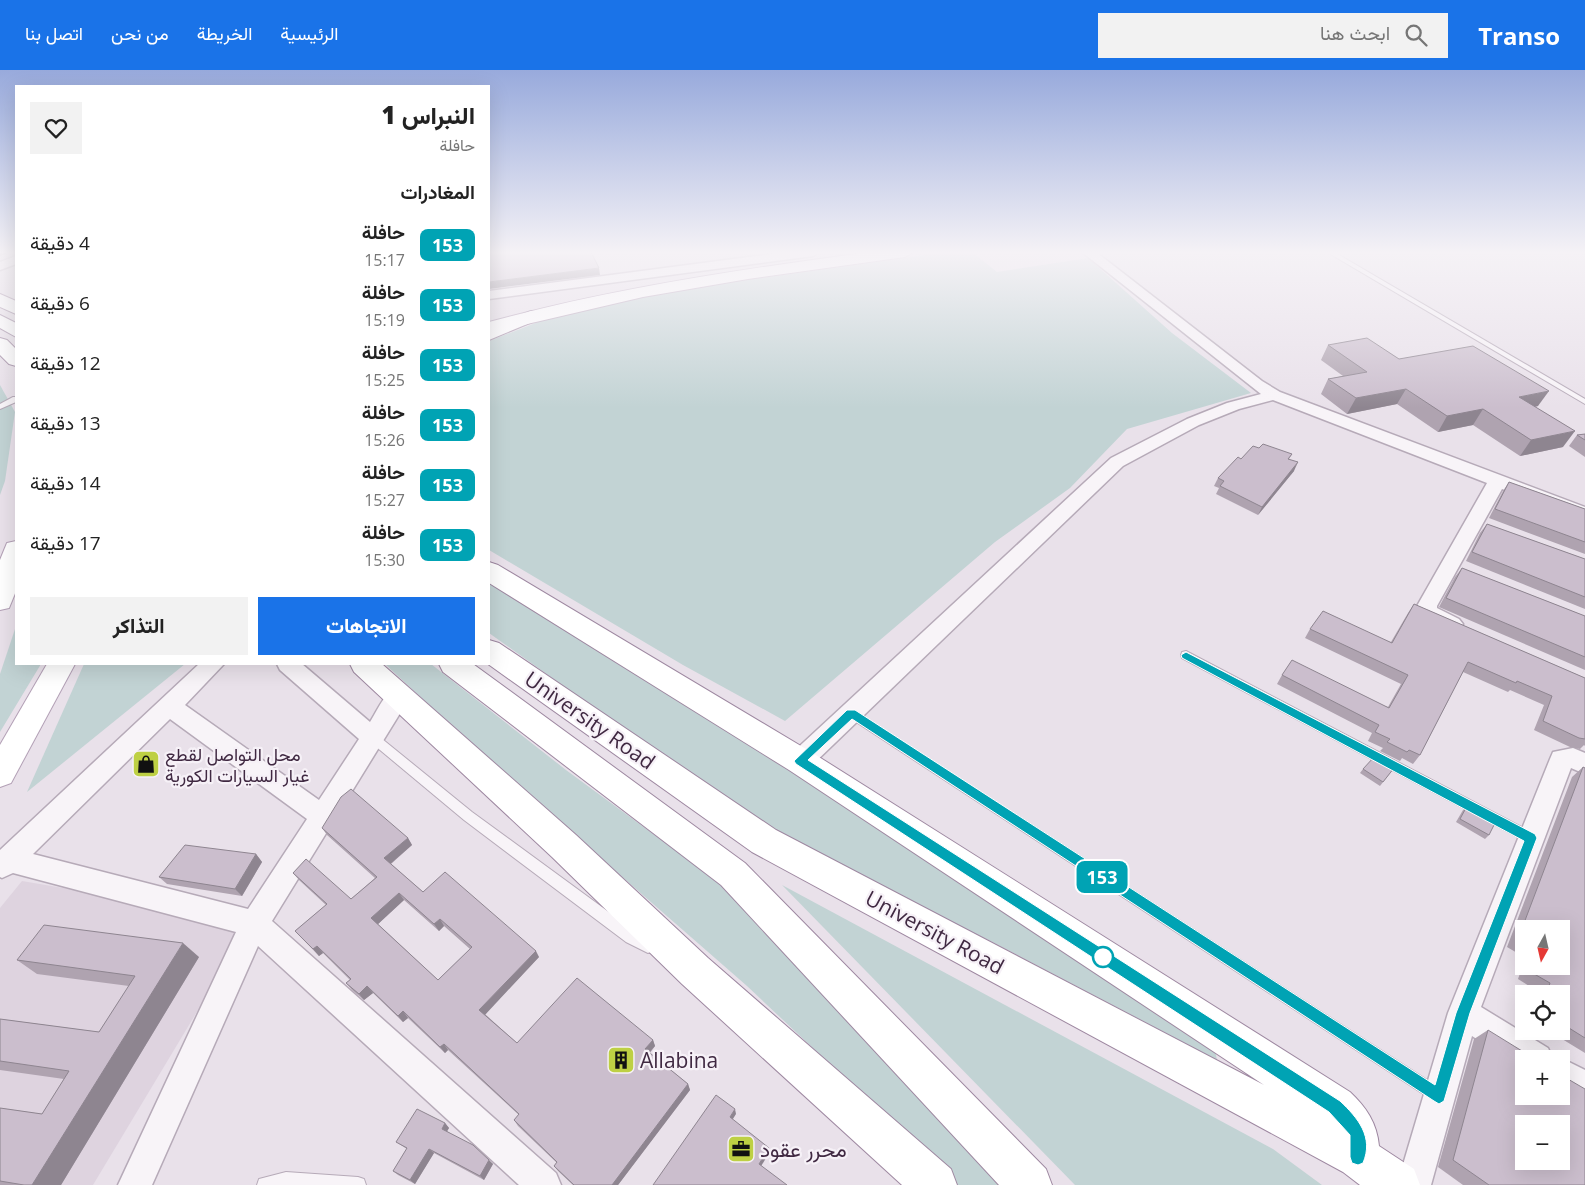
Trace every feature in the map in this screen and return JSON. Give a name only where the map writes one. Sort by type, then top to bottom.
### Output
[{"type":"main road","points":[[490,319],[545,304]]},
{"type":"main road","points":[[490,328],[583,304]]},
{"type":"main road","points":[[490,334],[531,316]]},
{"type":"main road","points":[[0,320],[15,330]]},
{"type":"main road","points":[[0,344],[15,359]]},
{"type":"main road","points":[[0,601],[15,552]]},
{"type":"main road","points":[[490,572],[800,761],[1335,1107],[1358,1132],[1358,1157]]},
{"type":"main road","name":"University Road","points":[[490,651],[764,841],[1358,1157],[1398,1185]]},
{"type":"main road","points":[[0,774],[60,665]]},
{"type":"main road","points":[[365,665],[564,846],[695,971],[935,1185]]},
{"type":"main road","name":"University Road","points":[[454,665],[733,874],[1000,1156],[1030,1185]]},
{"type":"main road","points":[[0,740],[31,716]]},
{"type":"street","points":[[1154,304],[1256,384],[1274,395],[1585,513]]},
{"type":"street","points":[[800,761],[1117,462],[1193,422],[1233,406],[1274,395]]},
{"type":"street","points":[[1471,632],[1427,612],[1427,606],[1458,568],[1476,522],[1497,481]]},
{"type":"street","points":[[1476,522],[1494,529]]},
{"type":"street","points":[[5,864],[212,665]]},
{"type":"street","points":[[289,665],[372,737]]},
{"type":"street","points":[[134,1185],[254,924],[321,815],[399,696]]},
{"type":"street","points":[[170,706],[321,815]]},
{"type":"street","points":[[1414,1185],[1463,1013],[1562,760],[1573,758],[1585,764]]},
{"type":"street","points":[[5,864],[254,924],[544,1185]]},
{"type":"street","points":[[1463,1013],[1523,1050]]},
{"type":"street","points":[[1570,1079],[1585,1088]]},
{"type":"lane","points":[[1418,304],[1585,402]]},
{"type":"lane","points":[[0,407],[15,400]]},
{"type":"lane","points":[[1186,655],[1531,838]]},
{"type":"lane","points":[[851,713],[1439,1096]]},
{"type":"lane","points":[[372,737],[468,816],[630,937],[695,971]]},
{"type":"lane","points":[[265,1185],[286,1180],[358,1185]]},
{"type":"shaded area","points":[[608,304],[1140,304],[1172,333],[1251,393],[1127,429],[1070,488],[995,542],[785,721],[683,665],[490,551],[490,341],[556,315]]},
{"type":"shaded area","points":[[0,385],[15,412],[5,481],[0,495]]},
{"type":"shaded area","points":[[490,583],[645,675],[1213,1040],[1217,1060],[1000,946],[758,825],[490,634]]},
{"type":"shaded area","points":[[15,629],[15,665],[40,665],[0,732],[0,674]]},
{"type":"shaded area","points":[[84,665],[184,665],[27,792]]},
{"type":"shaded area","points":[[386,665],[432,665],[566,770],[656,836],[712,872],[1013,1185],[958,1185],[747,986],[487,759]]},
{"type":"shaded area","points":[[22,881],[252,920],[93,1185],[0,1185],[0,908]]},
{"type":"shaded area","points":[[782,885],[1273,1149],[1322,1185],[1075,1185]]},
{"type":"building","points":[[1367,338],[1399,359],[1473,346],[1549,391],[1519,397],[1575,431],[1531,440],[1483,409],[1447,416],[1406,389],[1356,398],[1328,379],[1367,372],[1328,345]]},
{"type":"building","points":[[1585,434],[1585,440],[1577,435]]},
{"type":"building","points":[[1263,444],[1292,454],[1288,459],[1298,462],[1262,507],[1220,486],[1224,481],[1218,478],[1238,457],[1241,459],[1253,446],[1259,448]]},
{"type":"building","points":[[1509,482],[1585,509],[1585,542],[1495,509]]},
{"type":"building","points":[[1487,524],[1585,559],[1585,597],[1472,552]]},
{"type":"building","points":[[1462,568],[1585,616],[1585,657],[1446,598]]},
{"type":"building","points":[[1414,604],[1585,678],[1585,739],[1543,721],[1552,696],[1468,662],[1420,755],[1409,750],[1407,752],[1387,742],[1390,739],[1375,732],[1379,725],[1282,675],[1292,660],[1389,708],[1408,675],[1310,629],[1323,611],[1392,643]]},
{"type":"building","points":[[1374,757],[1394,768],[1383,782],[1363,769]]},
{"type":"building","points":[[1583,767],[1585,768],[1585,1038],[1570,1029],[1570,985],[1549,985],[1550,983],[1536,975],[1570,975],[1570,920],[1525,920]]},
{"type":"building","points":[[351,789],[408,838],[384,858],[423,892],[445,872],[536,951],[479,1010],[517,1043],[577,978],[653,1040],[645,1049],[688,1084],[612,1185],[574,1185],[554,1166],[557,1162],[514,1120],[519,1114],[444,1044],[440,1047],[403,1011],[398,1016],[367,986],[359,994],[346,983],[351,979],[317,946],[313,949],[295,931],[327,904],[293,873],[306,859],[351,899],[377,877],[322,828],[341,797]],"holes":[[[399,893],[434,924],[440,919],[472,947],[438,980],[371,918]]]},
{"type":"building","points":[[1467,806],[1496,821],[1489,835],[1460,819]]},
{"type":"building","points":[[185,845],[256,854],[235,889],[159,877]]},
{"type":"building","points":[[44,925],[183,943],[32,1185],[24,1185],[0,1181],[0,1108],[42,1114],[69,1071],[0,1061],[0,1019],[99,1032],[135,976],[17,960]]},
{"type":"building","points":[[1488,1030],[1520,1050],[1515,1050],[1515,1105],[1570,1105],[1570,1080],[1585,1089],[1585,1185],[1489,1185],[1453,1160]]},
{"type":"building","points":[[716,1095],[735,1109],[730,1117],[769,1148],[759,1164],[787,1185],[653,1185]]},
{"type":"building","points":[[417,1109],[445,1123],[442,1129],[473,1145],[489,1160],[480,1176],[429,1149],[410,1180],[393,1171],[407,1148],[396,1142]]},
{"type":"bus line","name":"153","points":[[1186,655],[1531,838],[1463,1013],[1439,1096],[851,713],[800,761],[1335,1107],[1358,1132],[1358,1157]]},
{"type":"place","name":"محل التواصل لقطع غيار السيارات الكورية","points":[[146,764]]},
{"type":"place","name":"Allabina","points":[[621,1060]]},
{"type":"place","name":"محرر عقود","points":[[741,1149]]}]
